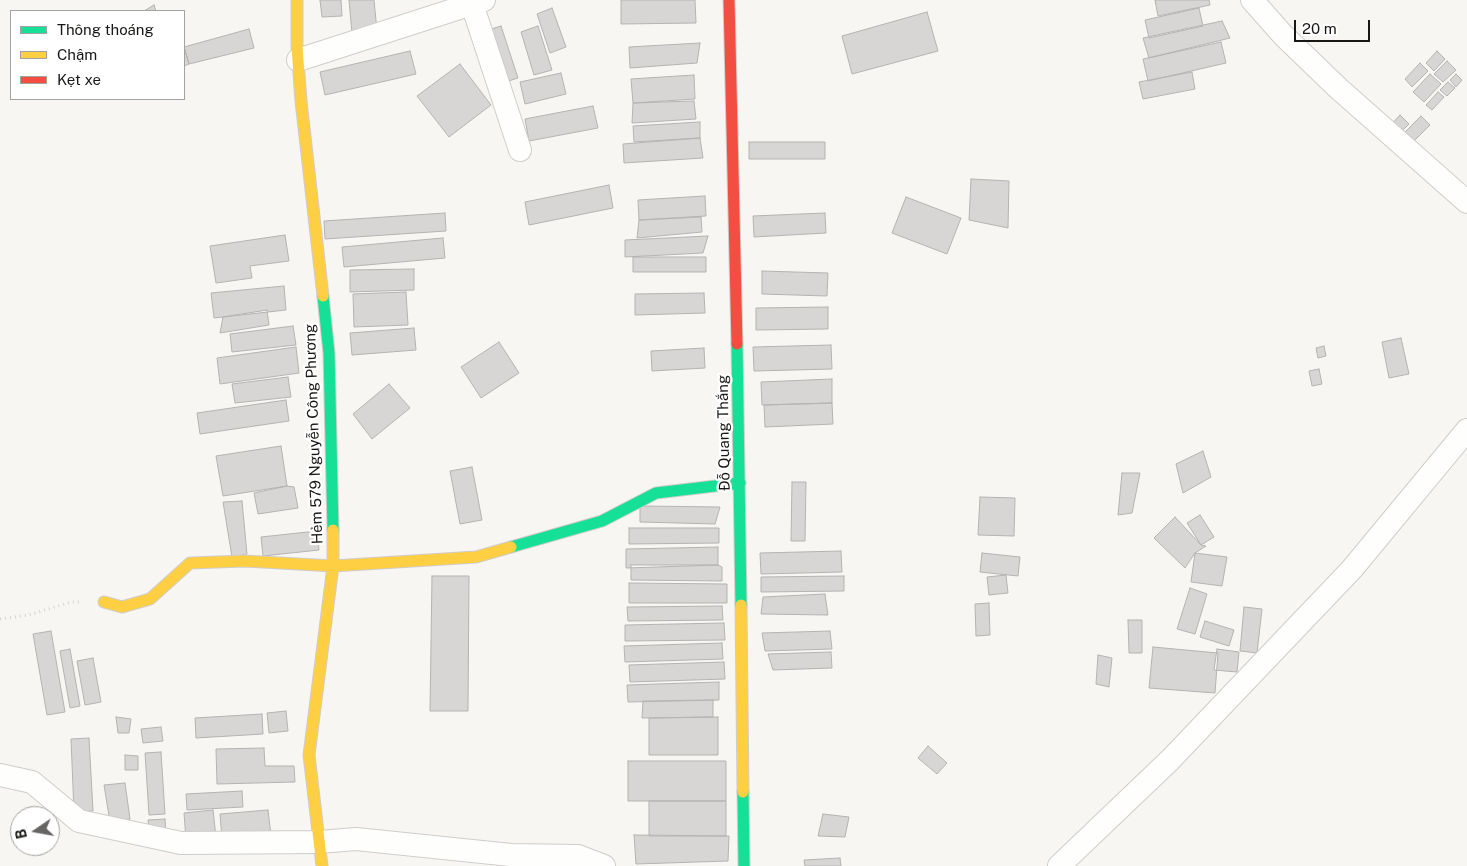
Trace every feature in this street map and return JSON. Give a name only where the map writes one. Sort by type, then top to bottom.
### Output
[{"type":"street","name":"Hẻm 579 Nguyễn Công Phương","points":[[297,0],[298,60],[329,353],[333,474],[333,566],[309,755],[322,866]]},
{"type":"street","name":"Đỗ Quang Thắng","points":[[729,0],[740,483],[744,866]]},
{"type":"street","points":[[1252,0],[1283,35],[1338,88],[1467,202]]},
{"type":"street","points":[[298,60],[478,2],[520,150]]},
{"type":"street","points":[[1059,866],[1170,760],[1352,569],[1467,430]]},
{"type":"street","points":[[104,602],[122,608],[150,599],[190,563],[245,561],[333,566],[476,557],[602,521],[656,493],[740,483]]},
{"type":"street","points":[[0,775],[32,782],[78,821],[181,843],[319,842],[356,839],[510,855],[578,856],[604,866]]},
{"type":"path","points":[[0,619],[29,616],[71,602],[104,602]]},
{"type":"building","points":[[320,0],[341,0],[342,16],[322,17]]},
{"type":"building","points":[[349,0],[374,0],[377,31],[352,33]]},
{"type":"building","points":[[621,0],[695,0],[696,23],[621,24]]},
{"type":"building","points":[[1155,0],[1209,0],[1210,5],[1158,16]]},
{"type":"building","points":[[154,5],[156,10],[146,10]]},
{"type":"building","points":[[552,8],[566,47],[550,53],[537,14]]},
{"type":"building","points":[[1199,8],[1203,26],[1149,38],[1145,20]]},
{"type":"building","points":[[927,12],[938,51],[852,74],[842,36]]},
{"type":"building","points":[[1222,21],[1230,38],[1149,58],[1143,38]]},
{"type":"building","points":[[501,26],[518,78],[502,83],[485,31]]},
{"type":"building","points":[[538,26],[552,70],[534,75],[521,32]]},
{"type":"building","points":[[249,29],[254,48],[189,64],[185,47]]},
{"type":"building","points":[[1221,42],[1226,63],[1148,81],[1143,59]]},
{"type":"building","points":[[700,43],[697,63],[630,68],[629,47]]},
{"type":"building","points":[[185,50],[189,64],[185,66]]},
{"type":"building","points":[[410,51],[416,74],[325,95],[320,72]]},
{"type":"building","points":[[1437,51],[1445,59],[1434,71],[1426,63]]},
{"type":"building","points":[[1447,61],[1456,70],[1443,82],[1434,74]]},
{"type":"building","points":[[1420,63],[1428,71],[1412,87],[1405,79]]},
{"type":"building","points":[[460,64],[491,105],[449,137],[417,96]]},
{"type":"building","points":[[1192,72],[1195,89],[1143,99],[1139,82]]},
{"type":"building","points":[[561,73],[566,94],[525,104],[520,82]]},
{"type":"building","points":[[1430,74],[1441,84],[1424,102],[1413,92]]},
{"type":"building","points":[[1456,74],[1462,80],[1456,87],[1450,80]]},
{"type":"building","points":[[694,75],[695,99],[633,103],[631,79]]},
{"type":"building","points":[[1448,82],[1455,88],[1447,96],[1440,90]]},
{"type":"building","points":[[1438,92],[1444,97],[1432,110],[1426,105]]},
{"type":"building","points":[[694,101],[696,119],[632,123],[633,103]]},
{"type":"building","points":[[593,106],[598,128],[529,141],[525,119]]},
{"type":"building","points":[[1400,115],[1409,124],[1398,135],[1390,126]]},
{"type":"building","points":[[1421,116],[1430,125],[1413,142],[1404,133]]},
{"type":"building","points":[[700,122],[700,138],[634,142],[633,126]]},
{"type":"building","points":[[700,138],[703,158],[624,163],[623,144]]},
{"type":"building","points":[[749,142],[825,142],[825,159],[749,159]]},
{"type":"building","points":[[971,179],[1009,181],[1008,228],[969,220]]},
{"type":"building","points":[[609,185],[613,208],[529,225],[525,202]]},
{"type":"building","points":[[705,196],[706,216],[639,220],[638,200]]},
{"type":"building","points":[[906,197],[961,218],[947,254],[892,233]]},
{"type":"building","points":[[445,213],[446,231],[325,239],[324,221]]},
{"type":"building","points":[[825,213],[826,233],[754,237],[753,216]]},
{"type":"building","points":[[701,217],[702,232],[637,238],[639,220]]},
{"type":"building","points":[[285,235],[289,261],[250,266],[252,278],[216,283],[210,246]]},
{"type":"building","points":[[708,236],[703,253],[625,257],[625,240]]},
{"type":"building","points":[[443,238],[445,258],[344,267],[342,247]]},
{"type":"building","points":[[633,257],[706,257],[706,272],[633,272]]},
{"type":"building","points":[[414,269],[414,290],[350,292],[350,270]]},
{"type":"building","points":[[762,271],[828,273],[827,296],[762,294]]},
{"type":"building","points":[[284,286],[286,310],[214,318],[211,293]]},
{"type":"building","points":[[406,292],[408,325],[354,327],[353,294]]},
{"type":"building","points":[[704,293],[705,313],[635,315],[635,294]]},
{"type":"building","points":[[828,307],[828,329],[756,330],[756,308]]},
{"type":"building","points":[[267,310],[269,325],[220,333],[223,317]]},
{"type":"building","points":[[293,326],[296,345],[232,352],[230,334]]},
{"type":"building","points":[[414,328],[416,350],[352,355],[350,333]]},
{"type":"building","points":[[1401,338],[1409,374],[1389,378],[1382,342]]},
{"type":"building","points":[[499,342],[519,373],[481,398],[461,367]]},
{"type":"building","points":[[831,345],[832,369],[754,371],[753,347]]},
{"type":"building","points":[[1324,346],[1326,356],[1318,358],[1316,348]]},
{"type":"building","points":[[296,347],[299,373],[220,384],[217,358]]},
{"type":"building","points":[[704,348],[705,368],[652,371],[651,351]]},
{"type":"building","points":[[1319,369],[1322,384],[1312,386],[1309,371]]},
{"type":"building","points":[[288,377],[291,397],[235,403],[232,384]]},
{"type":"building","points":[[832,379],[832,403],[762,405],[761,382]]},
{"type":"building","points":[[389,384],[410,408],[372,439],[353,414]]},
{"type":"building","points":[[286,400],[289,421],[200,434],[197,413]]},
{"type":"building","points":[[832,403],[833,424],[765,427],[764,405]]},
{"type":"building","points":[[281,446],[287,486],[223,496],[216,456]]},
{"type":"building","points":[[1203,451],[1211,477],[1183,493],[1176,464]]},
{"type":"building","points":[[472,467],[482,520],[460,524],[450,471]]},
{"type":"building","points":[[1122,473],[1140,473],[1132,513],[1118,515]]},
{"type":"building","points":[[792,482],[806,482],[805,541],[791,541]]},
{"type":"building","points":[[287,486],[294,487],[298,508],[258,514],[254,493]]},
{"type":"building","points":[[980,497],[1015,498],[1014,536],[978,535]]},
{"type":"building","points":[[242,501],[247,554],[232,557],[223,502]]},
{"type":"building","points":[[640,506],[720,507],[715,524],[640,522]]},
{"type":"building","points":[[1200,515],[1214,537],[1201,545],[1187,523]]},
{"type":"building","points":[[1175,517],[1201,545],[1206,546],[1195,553],[1185,568],[1154,538]]},
{"type":"building","points":[[629,528],[719,528],[719,543],[629,544]]},
{"type":"building","points":[[317,531],[319,550],[263,556],[261,537]]},
{"type":"building","points":[[718,547],[718,565],[626,568],[626,549]]},
{"type":"building","points":[[841,551],[842,572],[761,574],[760,553]]},
{"type":"building","points":[[982,553],[1020,557],[1018,576],[980,572]]},
{"type":"building","points":[[1195,553],[1227,557],[1222,586],[1191,582]]},
{"type":"building","points":[[631,565],[718,565],[722,567],[722,581],[631,580]]},
{"type":"building","points":[[1006,575],[1008,593],[989,595],[987,577]]},
{"type":"building","points":[[432,576],[469,576],[468,711],[430,711]]},
{"type":"building","points":[[844,576],[844,591],[761,592],[761,577]]},
{"type":"building","points":[[629,583],[727,584],[727,603],[629,603]]},
{"type":"building","points":[[1190,588],[1207,594],[1195,634],[1177,629]]},
{"type":"building","points":[[825,594],[828,615],[761,614],[763,597]]},
{"type":"building","points":[[989,603],[990,635],[976,636],[975,604]]},
{"type":"building","points":[[722,606],[723,620],[628,621],[627,607]]},
{"type":"building","points":[[1244,607],[1262,609],[1257,653],[1240,651]]},
{"type":"building","points":[[1128,620],[1142,620],[1142,653],[1129,653]]},
{"type":"building","points":[[1205,621],[1234,630],[1229,646],[1200,637]]},
{"type":"building","points":[[724,623],[725,640],[625,641],[625,625]]},
{"type":"building","points":[[51,631],[65,712],[47,715],[33,634]]},
{"type":"building","points":[[830,631],[832,649],[765,651],[762,633]]},
{"type":"building","points":[[722,643],[723,659],[625,662],[624,646]]},
{"type":"building","points":[[1153,647],[1218,653],[1215,693],[1149,688]]},
{"type":"building","points":[[70,649],[80,706],[70,708],[60,651]]},
{"type":"building","points":[[1217,649],[1239,652],[1237,672],[1214,670]]},
{"type":"building","points":[[831,652],[832,668],[773,670],[768,654]]},
{"type":"building","points":[[1098,655],[1112,658],[1109,687],[1096,684]]},
{"type":"building","points":[[93,658],[101,702],[85,705],[77,661]]},
{"type":"building","points":[[724,662],[725,679],[630,682],[629,665]]},
{"type":"building","points":[[719,682],[719,700],[628,702],[627,685]]},
{"type":"building","points":[[713,700],[713,717],[642,718],[643,701]]},
{"type":"building","points":[[286,711],[288,731],[269,733],[267,713]]},
{"type":"building","points":[[262,714],[263,734],[196,738],[195,718]]},
{"type":"building","points":[[116,717],[131,719],[129,733],[118,733]]},
{"type":"building","points":[[718,717],[718,755],[649,755],[649,718]]},
{"type":"building","points":[[161,727],[163,741],[143,743],[141,729]]},
{"type":"building","points":[[89,738],[93,811],[74,812],[71,739]]},
{"type":"building","points":[[928,746],[947,763],[937,774],[918,758]]},
{"type":"building","points":[[264,748],[265,766],[294,766],[295,782],[217,784],[216,749]]},
{"type":"building","points":[[161,752],[165,814],[149,815],[145,753]]},
{"type":"building","points":[[125,755],[138,756],[138,770],[125,770]]},
{"type":"building","points":[[628,761],[726,761],[726,801],[628,801]]},
{"type":"building","points":[[125,783],[130,819],[110,822],[104,785]]},
{"type":"building","points":[[242,791],[243,807],[187,810],[186,794]]},
{"type":"building","points":[[649,801],[726,801],[726,836],[649,836]]},
{"type":"building","points":[[213,810],[216,837],[186,840],[184,813]]},
{"type":"building","points":[[268,810],[271,835],[222,839],[220,814]]},
{"type":"building","points":[[823,814],[849,817],[845,837],[818,836]]},
{"type":"building","points":[[165,819],[166,834],[150,835],[148,820]]},
{"type":"building","points":[[634,835],[729,836],[728,861],[636,864]]},
{"type":"building","points":[[840,858],[841,866],[805,866],[804,860]]},
{"type":"traffic: fast","points":[[323,296],[329,353],[333,530]]},
{"type":"traffic: fast","points":[[737,344],[741,605]]},
{"type":"traffic: fast","points":[[511,547],[602,521],[656,493],[740,483]]},
{"type":"traffic: fast","points":[[743,792],[744,866]]},
{"type":"traffic: slow","points":[[297,0],[297,47],[301,101],[323,296]]},
{"type":"traffic: slow","points":[[322,866],[309,755],[333,566],[333,530]]},
{"type":"traffic: slow","points":[[104,602],[122,607],[150,599],[190,563],[245,561],[333,566],[476,557],[511,547]]},
{"type":"traffic: slow","points":[[741,605],[743,792]]},
{"type":"traffic: jam","points":[[729,0],[737,344]]}]
